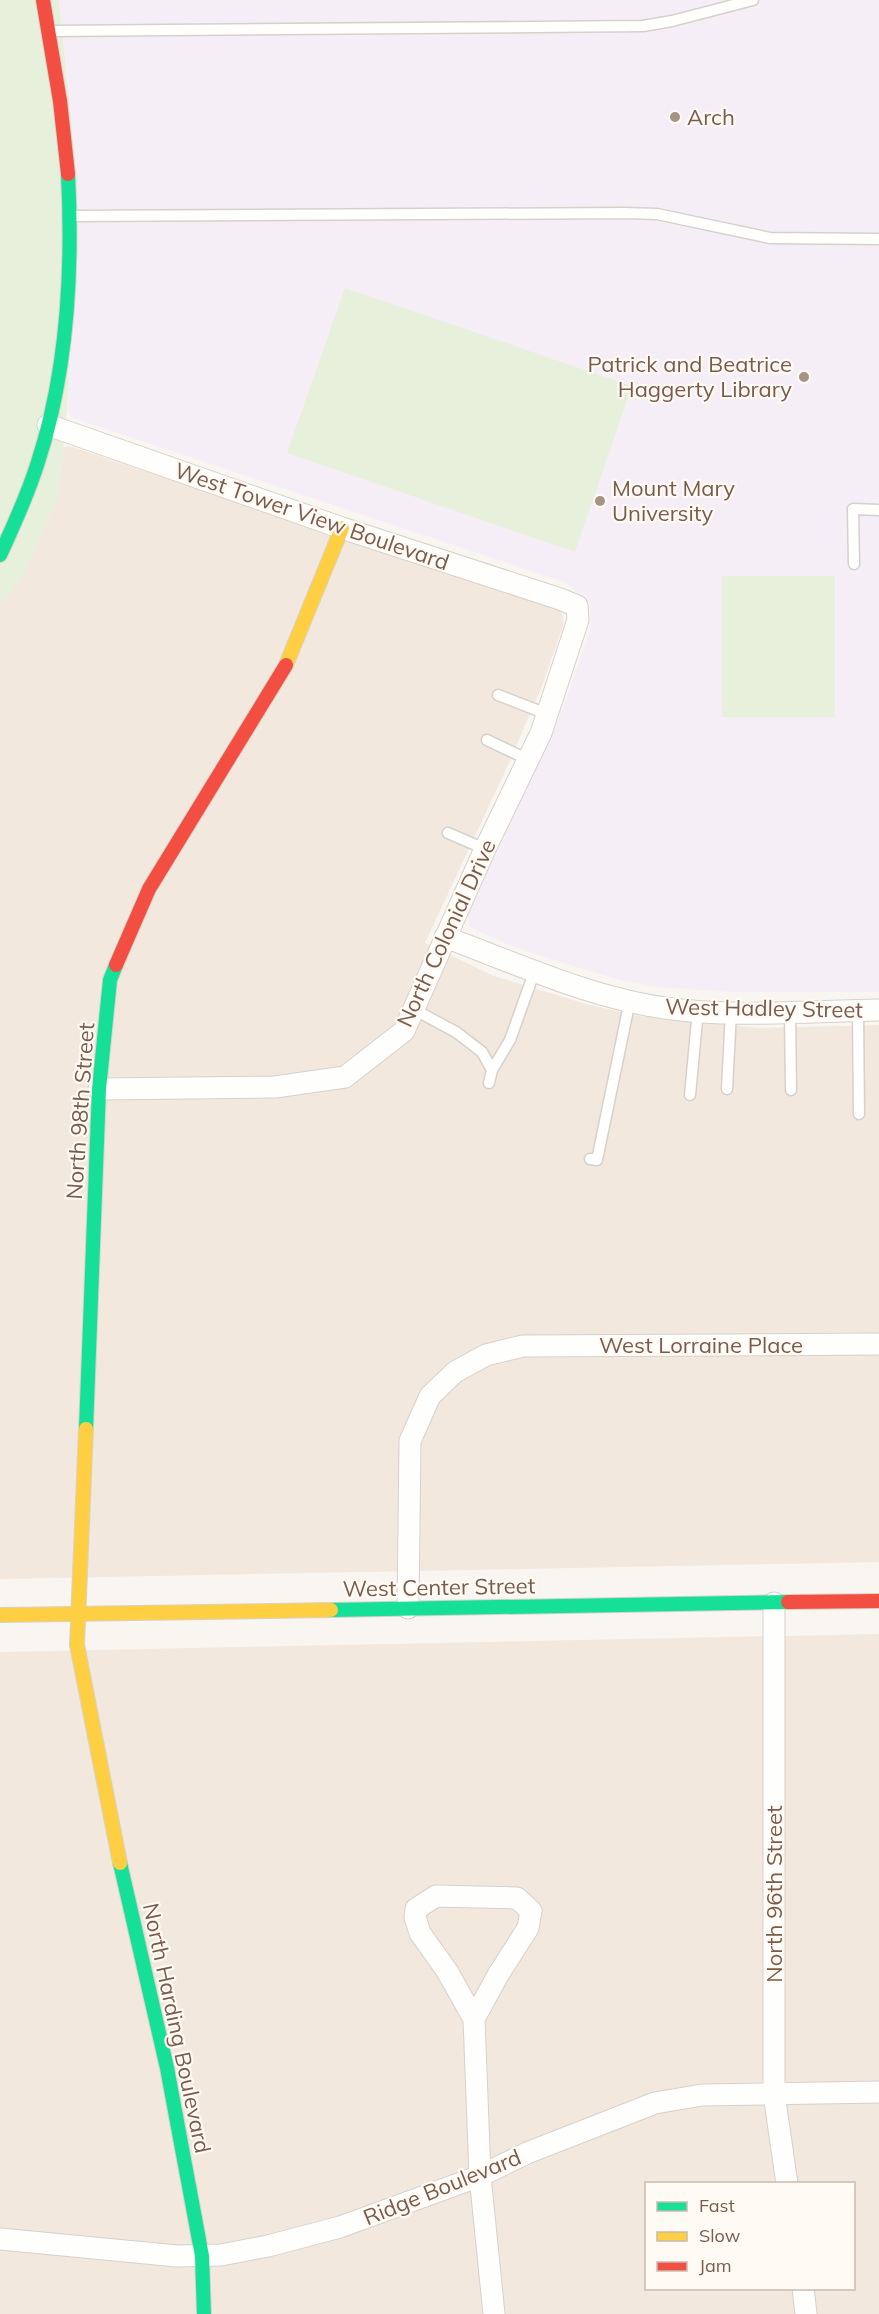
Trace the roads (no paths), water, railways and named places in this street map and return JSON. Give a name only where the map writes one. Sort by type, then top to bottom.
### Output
[{"type":"street","points":[[0,555],[13,530],[33,477],[54,405],[67,325],[71,267],[67,160],[43,0]]},
{"type":"street","name":"West Tower View Boulevard","points":[[48,425],[342,528],[577,606]]},
{"type":"street","name":"North 98th Street","points":[[97,1753],[77,1645],[99,1089],[110,980],[149,889],[289,660],[342,528]]},
{"type":"street","name":"North Colonial Drive","points":[[99,1089],[275,1088],[345,1077],[404,1031],[485,849],[529,760],[578,620],[577,606]]},
{"type":"street","name":"West Hadley Street","points":[[445,937],[596,992],[665,1008],[731,1012],[879,1010]]},
{"type":"street","name":"West Lorraine Place","points":[[408,1608],[410,1441],[430,1396],[455,1372],[486,1355],[523,1346],[879,1344]]},
{"type":"street","name":"West Center Street","points":[[0,1615],[879,1601]]},
{"type":"street","name":"North 96th Street","points":[[774,1603],[774,2094],[788,2182]]},
{"type":"street","name":"North Harding Boulevard","points":[[97,1753],[167,2068],[202,2256],[204,2314]]},
{"type":"street","points":[[474,2019],[498,1975],[528,1928],[531,1911],[517,1898],[436,1896],[416,1909],[415,1917],[420,1933],[447,1971],[474,2019],[480,2175],[494,2314]]},
{"type":"street","name":"Ridge Boulevard","points":[[0,2239],[202,2256],[268,2246],[340,2227],[480,2175],[527,2153],[655,2103],[702,2095],[879,2092]]},
{"type":"street","points":[[803,2290],[806,2314]]},
{"type":"lane","points":[[48,32],[643,26],[672,21],[753,0]]},
{"type":"lane","points":[[70,216],[625,213],[657,214],[770,238],[879,239]]},
{"type":"lane","points":[[854,564],[853,509],[879,510]]},
{"type":"lane","points":[[498,695],[547,714]]},
{"type":"lane","points":[[486,740],[529,760]]},
{"type":"lane","points":[[448,833],[485,849]]},
{"type":"lane","points":[[489,1083],[492,1070],[510,1040],[535,970]]},
{"type":"lane","points":[[590,1159],[597,1160],[604,1136],[630,1000]]},
{"type":"lane","points":[[413,1009],[456,1032],[482,1052],[492,1070]]},
{"type":"lane","points":[[690,1095],[698,1010]]},
{"type":"lane","points":[[790,1011],[791,1090]]},
{"type":"lane","points":[[858,1011],[859,1114]]},
{"type":"lane","points":[[727,1089],[731,1012]]},
{"type":"place","name":"Arch","points":[[675,117]]},
{"type":"place","name":"Patrick and Beatrice Haggerty Library","points":[[804,377]]},
{"type":"place","name":"Mount Mary University","points":[[600,501]]}]
